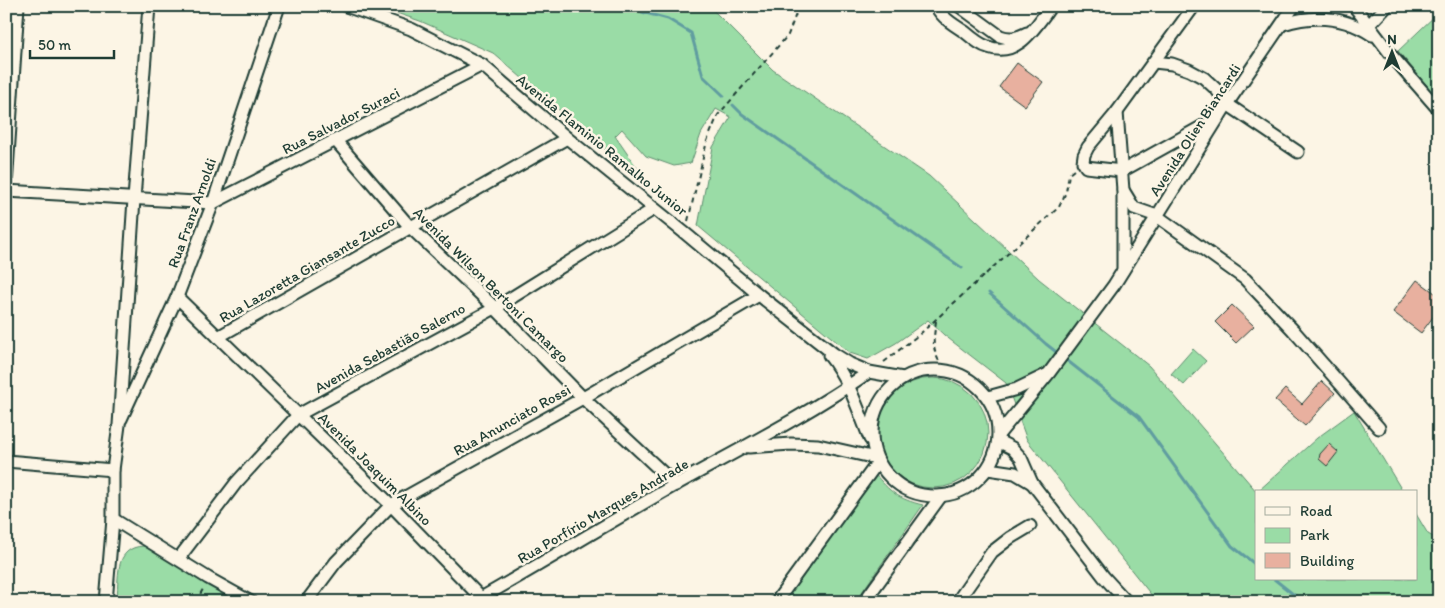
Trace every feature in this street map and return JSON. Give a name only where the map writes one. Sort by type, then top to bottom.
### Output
[{"type":"street","points":[[6,186],[18,6]]},
{"type":"street","points":[[106,602],[113,520],[113,470],[119,425],[149,6]]},
{"type":"street","name":"Rua Franz Arnoldi","points":[[119,425],[177,297],[213,203],[279,6]]},
{"type":"street","name":"Avenida Flaminio Ramalho Junior","points":[[346,6],[411,29],[482,65],[566,138],[834,354],[850,364],[869,372],[903,378]]},
{"type":"street","points":[[936,6],[947,19],[980,43],[998,50],[1016,47],[1051,6]]},
{"type":"street","points":[[959,6],[1000,36],[1008,39],[1017,38],[1034,28]]},
{"type":"street","points":[[1194,6],[1117,112],[1088,147],[1084,154],[1083,162],[1086,167],[1093,169],[1122,171],[1220,116]]},
{"type":"street","name":"Avenida Olien Biancardi","points":[[999,437],[1051,371],[1123,271],[1220,116],[1294,6]]},
{"type":"street","points":[[1354,6],[1368,26],[1439,110]]},
{"type":"street","points":[[1368,26],[1387,6]]},
{"type":"street","points":[[1283,24],[1299,19],[1333,18],[1350,23],[1380,40]]},
{"type":"street","points":[[1154,62],[1180,67],[1204,78],[1228,104],[1298,152]]},
{"type":"street","name":"Rua Salvador Suraci","points":[[213,203],[482,65]]},
{"type":"street","points":[[1117,112],[1123,190],[1123,271]]},
{"type":"street","name":"Rua Lazoretta Giansante Zucco","points":[[218,337],[566,138]]},
{"type":"street","name":"Avenida Wilson Bertoni Camargo","points":[[336,141],[410,227],[495,308],[583,398],[676,485]]},
{"type":"street","points":[[1123,190],[1134,208],[1157,216],[1244,279],[1293,330],[1379,428]]},
{"type":"street","points":[[6,191],[213,203]]},
{"type":"street","name":"Avenida Sebastião Salerno","points":[[179,558],[236,483],[298,415],[495,308],[654,209]]},
{"type":"street","name":"Rua Anunciato Rossi","points":[[306,602],[336,562],[391,504],[583,398],[759,295]]},
{"type":"street","name":"Avenida Joaquim Albino","points":[[177,297],[391,504],[481,601]]},
{"type":"street","name":"Avenida Flaminio Ramalho Junior","points":[[819,341],[839,367],[857,403],[876,455]]},
{"type":"street","points":[[944,370],[964,376],[977,385],[988,397],[996,415],[999,437],[995,456],[988,469],[975,483],[959,492],[940,496],[921,495],[904,488],[889,477],[876,455],[871,433],[873,420],[883,396],[903,378],[923,371],[944,370]]},
{"type":"street","name":"Avenida Olien Biancardi","points":[[988,397],[1017,389],[1051,371]]},
{"type":"street","name":"Rua Porfírio Marques Andrade","points":[[481,601],[676,485],[745,448],[869,372]]},
{"type":"street","points":[[999,437],[1020,458],[1032,483],[1104,577],[1127,602]]},
{"type":"street","name":"Rua Porfírio Marques Andrade","points":[[745,448],[791,444],[876,455]]},
{"type":"street","points":[[776,602],[876,455]]},
{"type":"street","points":[[6,461],[113,470]]},
{"type":"street","points":[[988,469],[1015,473],[1032,483]]},
{"type":"street","points":[[864,602],[940,496]]},
{"type":"street","points":[[113,520],[251,602]]},
{"type":"street","points":[[957,602],[992,552],[1030,526]]},
{"type":"path","points":[[686,234],[707,141],[718,115],[788,35],[799,6]]},
{"type":"path","points":[[869,372],[887,361],[936,319],[1059,207],[1066,192],[1069,174]]},
{"type":"path","points":[[936,319],[932,345],[944,370]]},
{"type":"path","points":[[196,602],[208,578]]},
{"type":"green space","points":[[376,6],[709,6],[773,70],[929,176],[1039,279],[1149,366],[1255,490],[1255,580],[1418,580],[1418,517],[1428,534],[1439,540],[1439,602],[1157,602],[1027,440],[1006,383],[944,335],[928,320],[896,343],[868,359],[850,353],[698,226],[713,147],[731,117],[716,109],[701,134],[691,163],[674,166],[646,156],[622,129],[615,136],[653,191],[493,53],[420,21]]},
{"type":"green space","points":[[1439,12],[1439,100],[1398,51]]},
{"type":"green space","points":[[1193,349],[1206,361],[1184,385],[1171,374]]},
{"type":"green space","points":[[933,378],[954,382],[972,394],[984,412],[988,433],[984,454],[972,472],[954,484],[933,488],[912,484],[894,472],[882,454],[878,433],[882,412],[894,394],[912,382]]},
{"type":"green space","points":[[1354,411],[1402,490],[1259,490],[1317,438]]},
{"type":"green space","points":[[874,473],[895,494],[923,505],[855,602],[782,602]]},
{"type":"green space","points":[[144,546],[239,602],[117,602],[118,574],[122,558],[134,548]]},
{"type":"building","points":[[1017,63],[1043,82],[1025,106],[999,87]]},
{"type":"building","points":[[1417,280],[1439,296],[1439,309],[1421,333],[1393,312]]},
{"type":"building","points":[[1232,305],[1254,326],[1236,343],[1215,322]]},
{"type":"building","points":[[1322,381],[1335,393],[1305,426],[1275,400],[1285,389],[1302,404]]},
{"type":"building","points":[[1329,444],[1338,452],[1327,466],[1319,459],[1320,454]]},
{"type":"waterway","points":[[636,6],[642,12],[668,19],[691,33],[703,76],[724,96]]},
{"type":"waterway","points":[[733,105],[742,114],[962,268]]},
{"type":"waterway","points":[[989,293],[1046,344],[1139,417],[1232,546],[1255,564]]},
{"type":"waterway","points":[[1275,580],[1303,602]]}]
